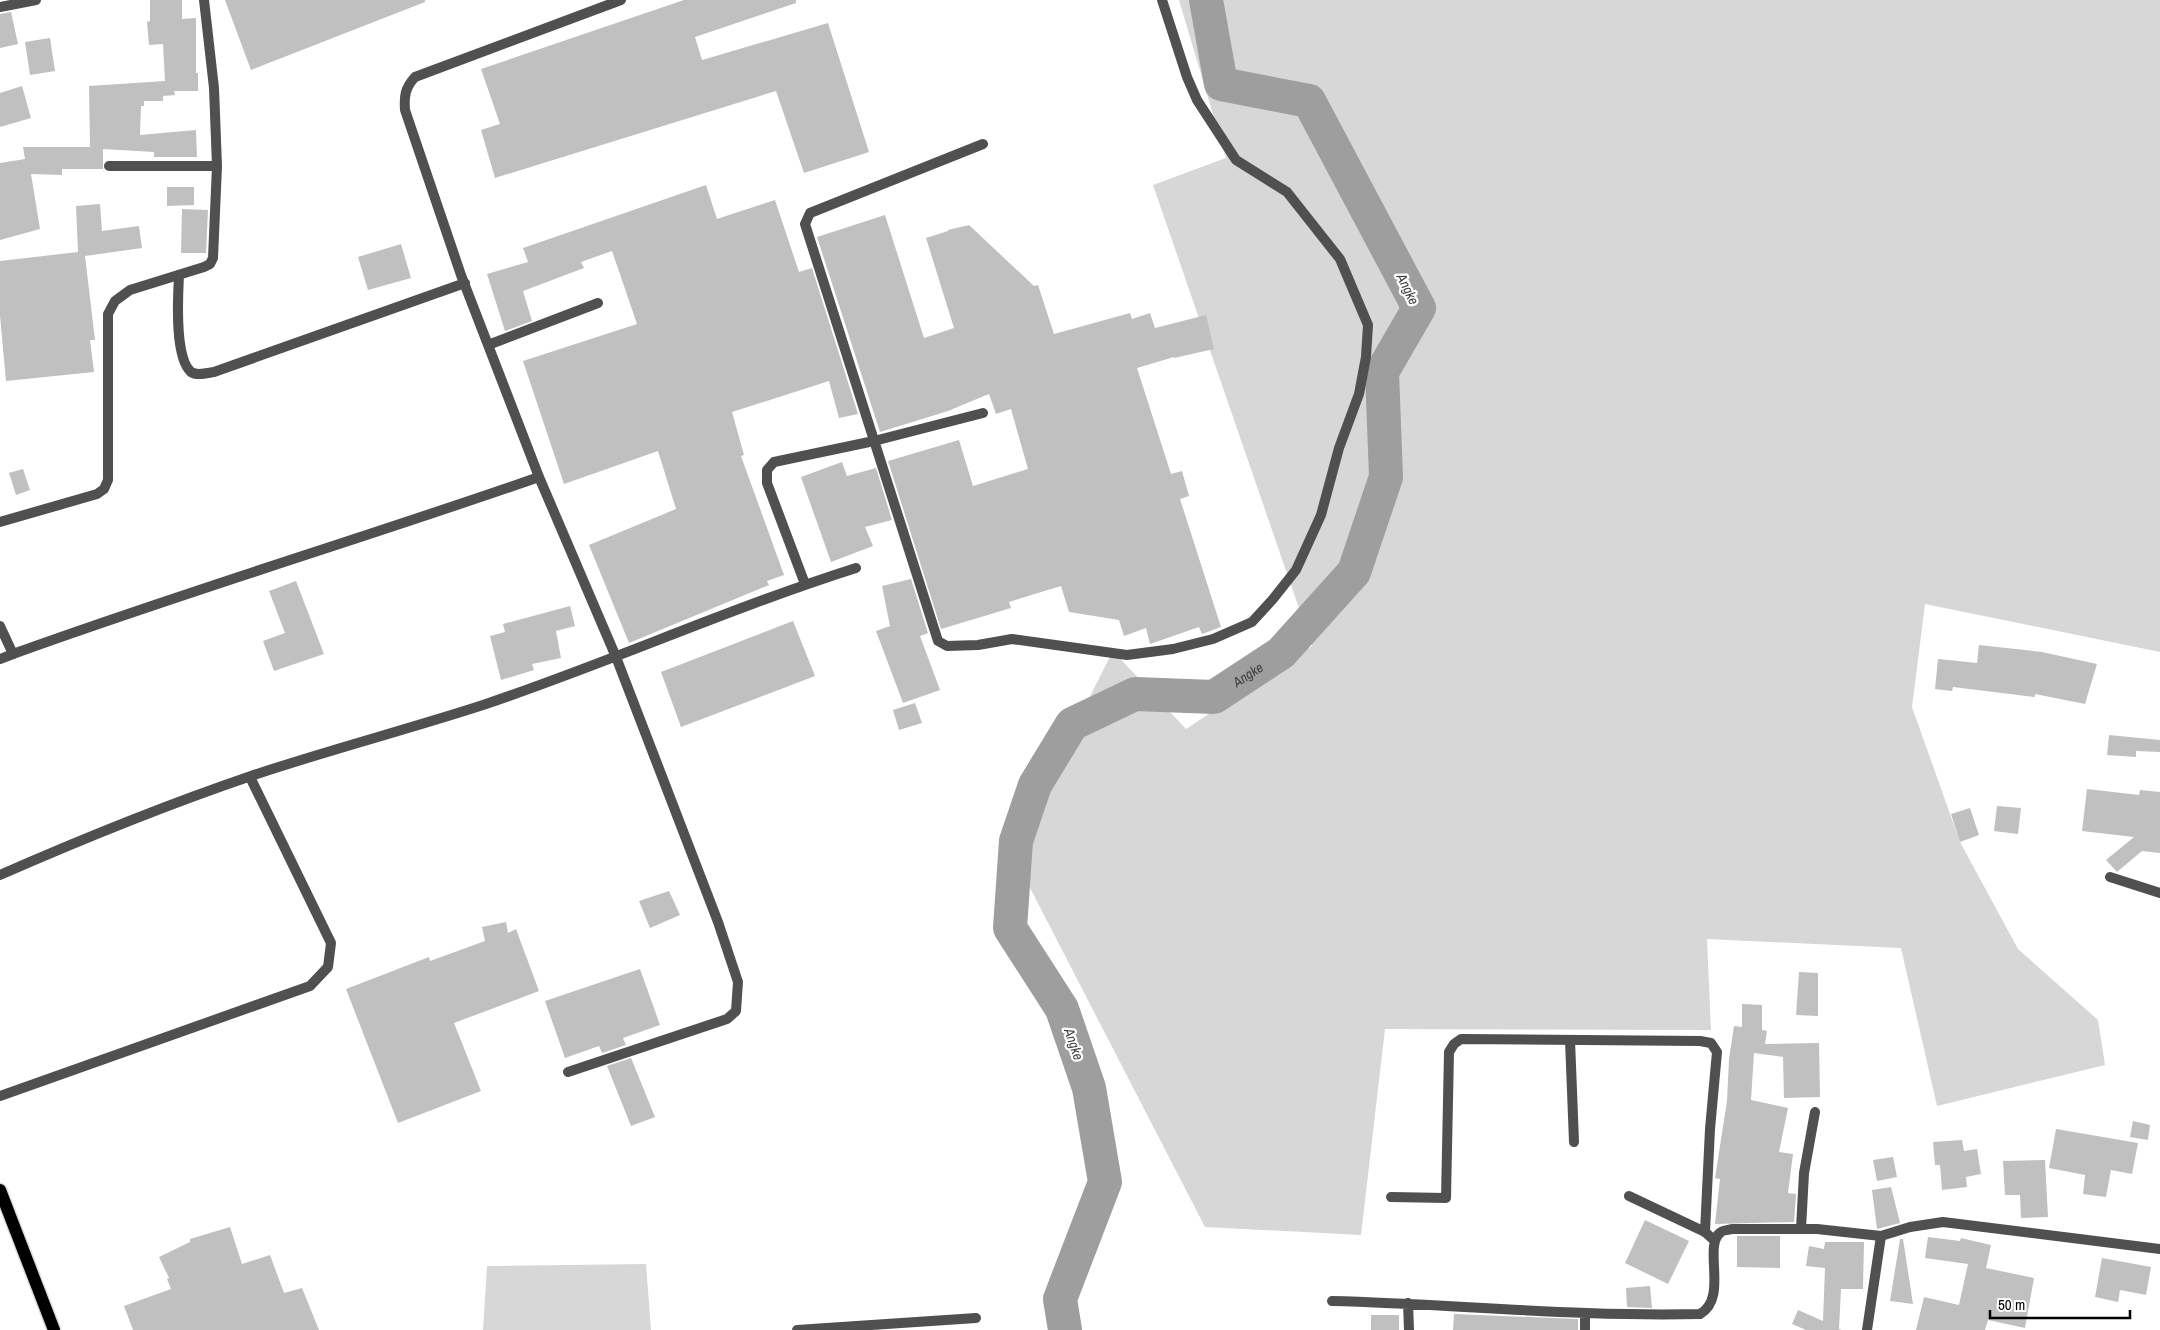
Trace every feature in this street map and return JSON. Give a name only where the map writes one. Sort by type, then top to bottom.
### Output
[{"type":"main road","points":[[0,1190],[54,1330]]},
{"type":"street","points":[[0,7],[36,0]]},
{"type":"street","points":[[0,522],[97,494],[104,489],[108,480],[108,314],[115,301],[130,290],[204,267],[210,264],[213,258],[217,166],[214,88],[204,0]]},
{"type":"street","points":[[568,1072],[727,1019],[736,1011],[738,982],[718,922],[670,803],[616,657],[539,477],[464,283],[406,110],[404,99],[407,87],[415,77],[621,0]]},
{"type":"street","points":[[983,144],[810,213],[804,224],[938,642],[947,646],[978,645],[1012,639],[1127,655],[1173,649],[1213,639],[1252,622],[1296,570],[1321,515],[1340,448],[1359,394],[1366,357],[1368,325],[1340,259],[1287,192],[1236,160],[1197,100],[1187,77],[1162,0]]},
{"type":"street","points":[[109,166],[217,166]]},
{"type":"street","points":[[179,275],[178,324],[181,345],[184,360],[190,371],[197,374],[214,372],[464,283]]},
{"type":"street","points":[[488,345],[598,303]]},
{"type":"street","points":[[805,584],[766,483],[767,470],[774,462],[874,441],[983,413]]},
{"type":"street","points":[[0,659],[185,593],[418,519],[539,477]]},
{"type":"street","points":[[0,875],[57,850],[250,777],[482,704],[616,657],[805,584],[856,568]]},
{"type":"street","points":[[0,626],[12,654]]},
{"type":"street","points":[[0,1096],[310,986],[328,967],[331,943],[250,777]]},
{"type":"street","points":[[2110,878],[2160,893]]},
{"type":"street","points":[[1392,1197],[1446,1198],[1449,1052],[1454,1044],[1461,1039],[1711,1043],[1717,1052],[1710,1129],[1705,1232]]},
{"type":"street","points":[[1570,1040],[1574,1142]]},
{"type":"street","points":[[1801,1229],[1804,1173],[1815,1112]]},
{"type":"street","points":[[1629,1196],[1705,1232],[1714,1240]]},
{"type":"street","points":[[1332,1301],[1408,1303],[1586,1313],[1700,1314],[1708,1310],[1714,1295],[1714,1240],[1721,1232],[1732,1229],[1801,1229],[1881,1236],[1927,1223],[1952,1222],[2160,1249]]},
{"type":"street","points":[[1867,1330],[1881,1236]]},
{"type":"street","points":[[1408,1303],[1409,1330]]},
{"type":"street","points":[[1585,1330],[1586,1313]]},
{"type":"street","points":[[797,1330],[976,1318]]},
{"type":"shaded area","points":[[1179,0],[2160,0],[2160,652],[1925,604],[1912,707],[1960,842],[2018,949],[2098,1020],[2105,1065],[1937,1106],[1901,948],[1707,939],[1711,1030],[1385,1029],[1361,1235],[1205,1227],[1011,851],[1113,651],[1186,729],[1312,646],[1153,185],[1226,158]]},
{"type":"shaded area","points":[[646,1264],[651,1330],[483,1330],[487,1266]]},
{"type":"building","points":[[150,0],[182,0],[182,19],[196,18],[196,73],[198,73],[198,91],[174,91],[175,95],[163,96],[163,101],[144,101],[144,106],[141,106],[140,135],[196,130],[197,157],[154,157],[154,152],[103,149],[103,169],[62,169],[62,175],[31,174],[40,229],[0,240],[0,163],[25,159],[23,147],[90,147],[89,86],[165,81],[163,44],[149,45],[147,22],[150,21]]},
{"type":"building","points":[[225,0],[425,0],[425,2],[251,70]]},
{"type":"building","points":[[684,0],[796,0],[796,3],[695,37],[702,60],[828,23],[869,152],[804,173],[776,91],[495,178],[481,130],[500,124],[481,69]]},
{"type":"building","points":[[11,12],[18,44],[0,48],[0,14]]},
{"type":"building","points":[[50,38],[55,71],[30,75],[25,42]]},
{"type":"building","points":[[22,86],[31,118],[0,127],[0,93]]},
{"type":"building","points":[[706,185],[717,219],[775,200],[799,272],[812,268],[858,414],[839,418],[829,381],[732,412],[744,455],[741,456],[784,575],[767,581],[769,585],[629,643],[589,545],[676,509],[658,451],[564,484],[523,361],[637,324],[612,251],[581,262],[584,268],[523,291],[532,321],[505,331],[487,274],[528,262],[523,248]]},
{"type":"building","points":[[167,187],[194,187],[194,205],[167,206]]},
{"type":"building","points":[[100,204],[102,231],[139,226],[142,248],[85,256],[95,340],[90,340],[94,372],[6,381],[0,316],[0,261],[78,252],[76,206]]},
{"type":"building","points":[[182,209],[208,210],[206,253],[181,253]]},
{"type":"building","points":[[885,215],[924,338],[954,328],[926,238],[969,225],[1034,286],[1038,285],[1054,334],[1130,313],[1132,319],[1150,313],[1155,328],[1206,315],[1214,349],[1174,357],[1137,368],[1171,474],[1182,471],[1189,496],[1180,499],[1221,627],[1202,634],[1199,627],[1150,644],[1146,628],[1124,636],[1119,620],[1069,612],[1061,586],[1009,602],[1011,608],[941,629],[888,461],[959,440],[973,486],[1028,469],[1011,409],[996,414],[989,394],[948,411],[880,432],[817,237]]},
{"type":"building","points":[[401,244],[411,278],[368,290],[358,257]]},
{"type":"building","points":[[842,462],[847,476],[876,468],[892,520],[865,527],[873,546],[831,562],[801,477]]},
{"type":"building","points":[[23,469],[30,490],[16,495],[9,473]]},
{"type":"building","points":[[911,579],[928,633],[920,636],[940,690],[903,703],[876,631],[890,626],[882,586]]},
{"type":"building","points":[[296,581],[324,654],[274,671],[263,641],[285,633],[269,591]]},
{"type":"building","points":[[570,606],[575,626],[556,631],[561,658],[532,664],[534,670],[501,680],[490,636],[505,632],[503,624]]},
{"type":"building","points":[[793,621],[815,676],[681,727],[661,672]]},
{"type":"building","points":[[1979,645],[2042,652],[2097,664],[2085,704],[2035,694],[2035,697],[1953,687],[1952,691],[1935,689],[1938,659],[1977,663]]},
{"type":"building","points":[[915,703],[922,723],[899,730],[893,710]]},
{"type":"building","points":[[2109,735],[2160,740],[2160,752],[2136,751],[2136,757],[2107,755]]},
{"type":"building","points":[[2087,789],[2139,795],[2140,790],[2160,792],[2160,853],[2142,851],[2117,872],[2106,860],[2134,837],[2082,831]]},
{"type":"building","points":[[1997,806],[2021,808],[2018,834],[1994,831]]},
{"type":"building","points":[[1970,808],[1979,835],[1960,842],[1951,814]]},
{"type":"building","points":[[669,891],[680,915],[650,928],[639,901]]},
{"type":"building","points":[[506,922],[508,933],[516,929],[539,991],[454,1023],[481,1091],[398,1123],[346,989],[429,957],[430,961],[485,941],[482,927]]},
{"type":"building","points":[[640,969],[660,1025],[623,1038],[626,1045],[602,1053],[599,1046],[565,1058],[545,1001]]},
{"type":"building","points":[[1799,972],[1818,973],[1818,1016],[1796,1015]]},
{"type":"building","points":[[1742,1004],[1762,1005],[1762,1030],[1767,1031],[1765,1044],[1819,1043],[1820,1097],[1784,1098],[1783,1057],[1754,1053],[1751,1100],[1788,1108],[1779,1152],[1793,1154],[1788,1193],[1796,1194],[1794,1222],[1715,1224],[1720,1179],[1715,1178],[1727,1101],[1729,1059],[1734,1026],[1742,1027]]},
{"type":"building","points":[[631,1058],[655,1117],[631,1126],[607,1066]]},
{"type":"building","points":[[2133,1121],[2150,1125],[2148,1140],[2130,1137]]},
{"type":"building","points":[[2056,1129],[2138,1143],[2132,1174],[2111,1170],[2106,1197],[2083,1194],[2085,1175],[2049,1168]]},
{"type":"building","points":[[1962,1140],[1964,1151],[1977,1149],[1981,1174],[1966,1177],[1967,1187],[1942,1190],[1940,1165],[1935,1165],[1933,1142]]},
{"type":"building","points":[[1893,1157],[1897,1177],[1877,1181],[1873,1160]]},
{"type":"building","points":[[2045,1160],[2048,1217],[2021,1218],[2020,1195],[2005,1195],[2003,1161]]},
{"type":"building","points":[[1891,1187],[1900,1223],[1877,1229],[1872,1190]]},
{"type":"building","points":[[1645,1220],[1689,1241],[1668,1284],[1625,1263]]},
{"type":"building","points":[[230,1227],[242,1264],[270,1255],[284,1293],[302,1288],[319,1330],[133,1330],[124,1306],[171,1289],[167,1279],[169,1278],[159,1257],[190,1242],[190,1239]]},
{"type":"building","points":[[1737,1236],[1780,1236],[1780,1268],[1737,1267]]},
{"type":"building","points":[[1928,1237],[1960,1241],[1961,1238],[1991,1245],[1986,1268],[2034,1278],[2025,1328],[1988,1320],[1985,1330],[1916,1330],[1924,1297],[1959,1305],[1968,1264],[1925,1258]]},
{"type":"building","points":[[1900,1239],[1903,1239],[1913,1304],[1890,1301]]},
{"type":"building","points":[[1825,1242],[1864,1242],[1863,1289],[1841,1289],[1839,1329],[1842,1330],[1806,1330],[1792,1324],[1798,1310],[1823,1321],[1825,1268],[1806,1266],[1809,1246],[1824,1249]]},
{"type":"building","points":[[2102,1258],[2151,1267],[2146,1295],[2120,1290],[2118,1302],[2095,1297]]},
{"type":"building","points":[[1650,1286],[1652,1308],[1627,1307],[1626,1288]]},
{"type":"building","points":[[1454,1314],[1578,1319],[1578,1330],[1453,1330]]},
{"type":"building","points":[[1371,1315],[1399,1315],[1399,1330],[1371,1330]]},
{"type":"waterway","name":"Angke","points":[[1065,1330],[1060,1299],[1105,1182],[1089,1088],[1062,1009],[1010,928],[1016,841],[1035,785],[1072,724],[1135,694],[1214,697],[1281,653],[1354,572],[1386,477],[1382,372],[1419,308],[1309,101],[1221,84],[1206,0]]}]
